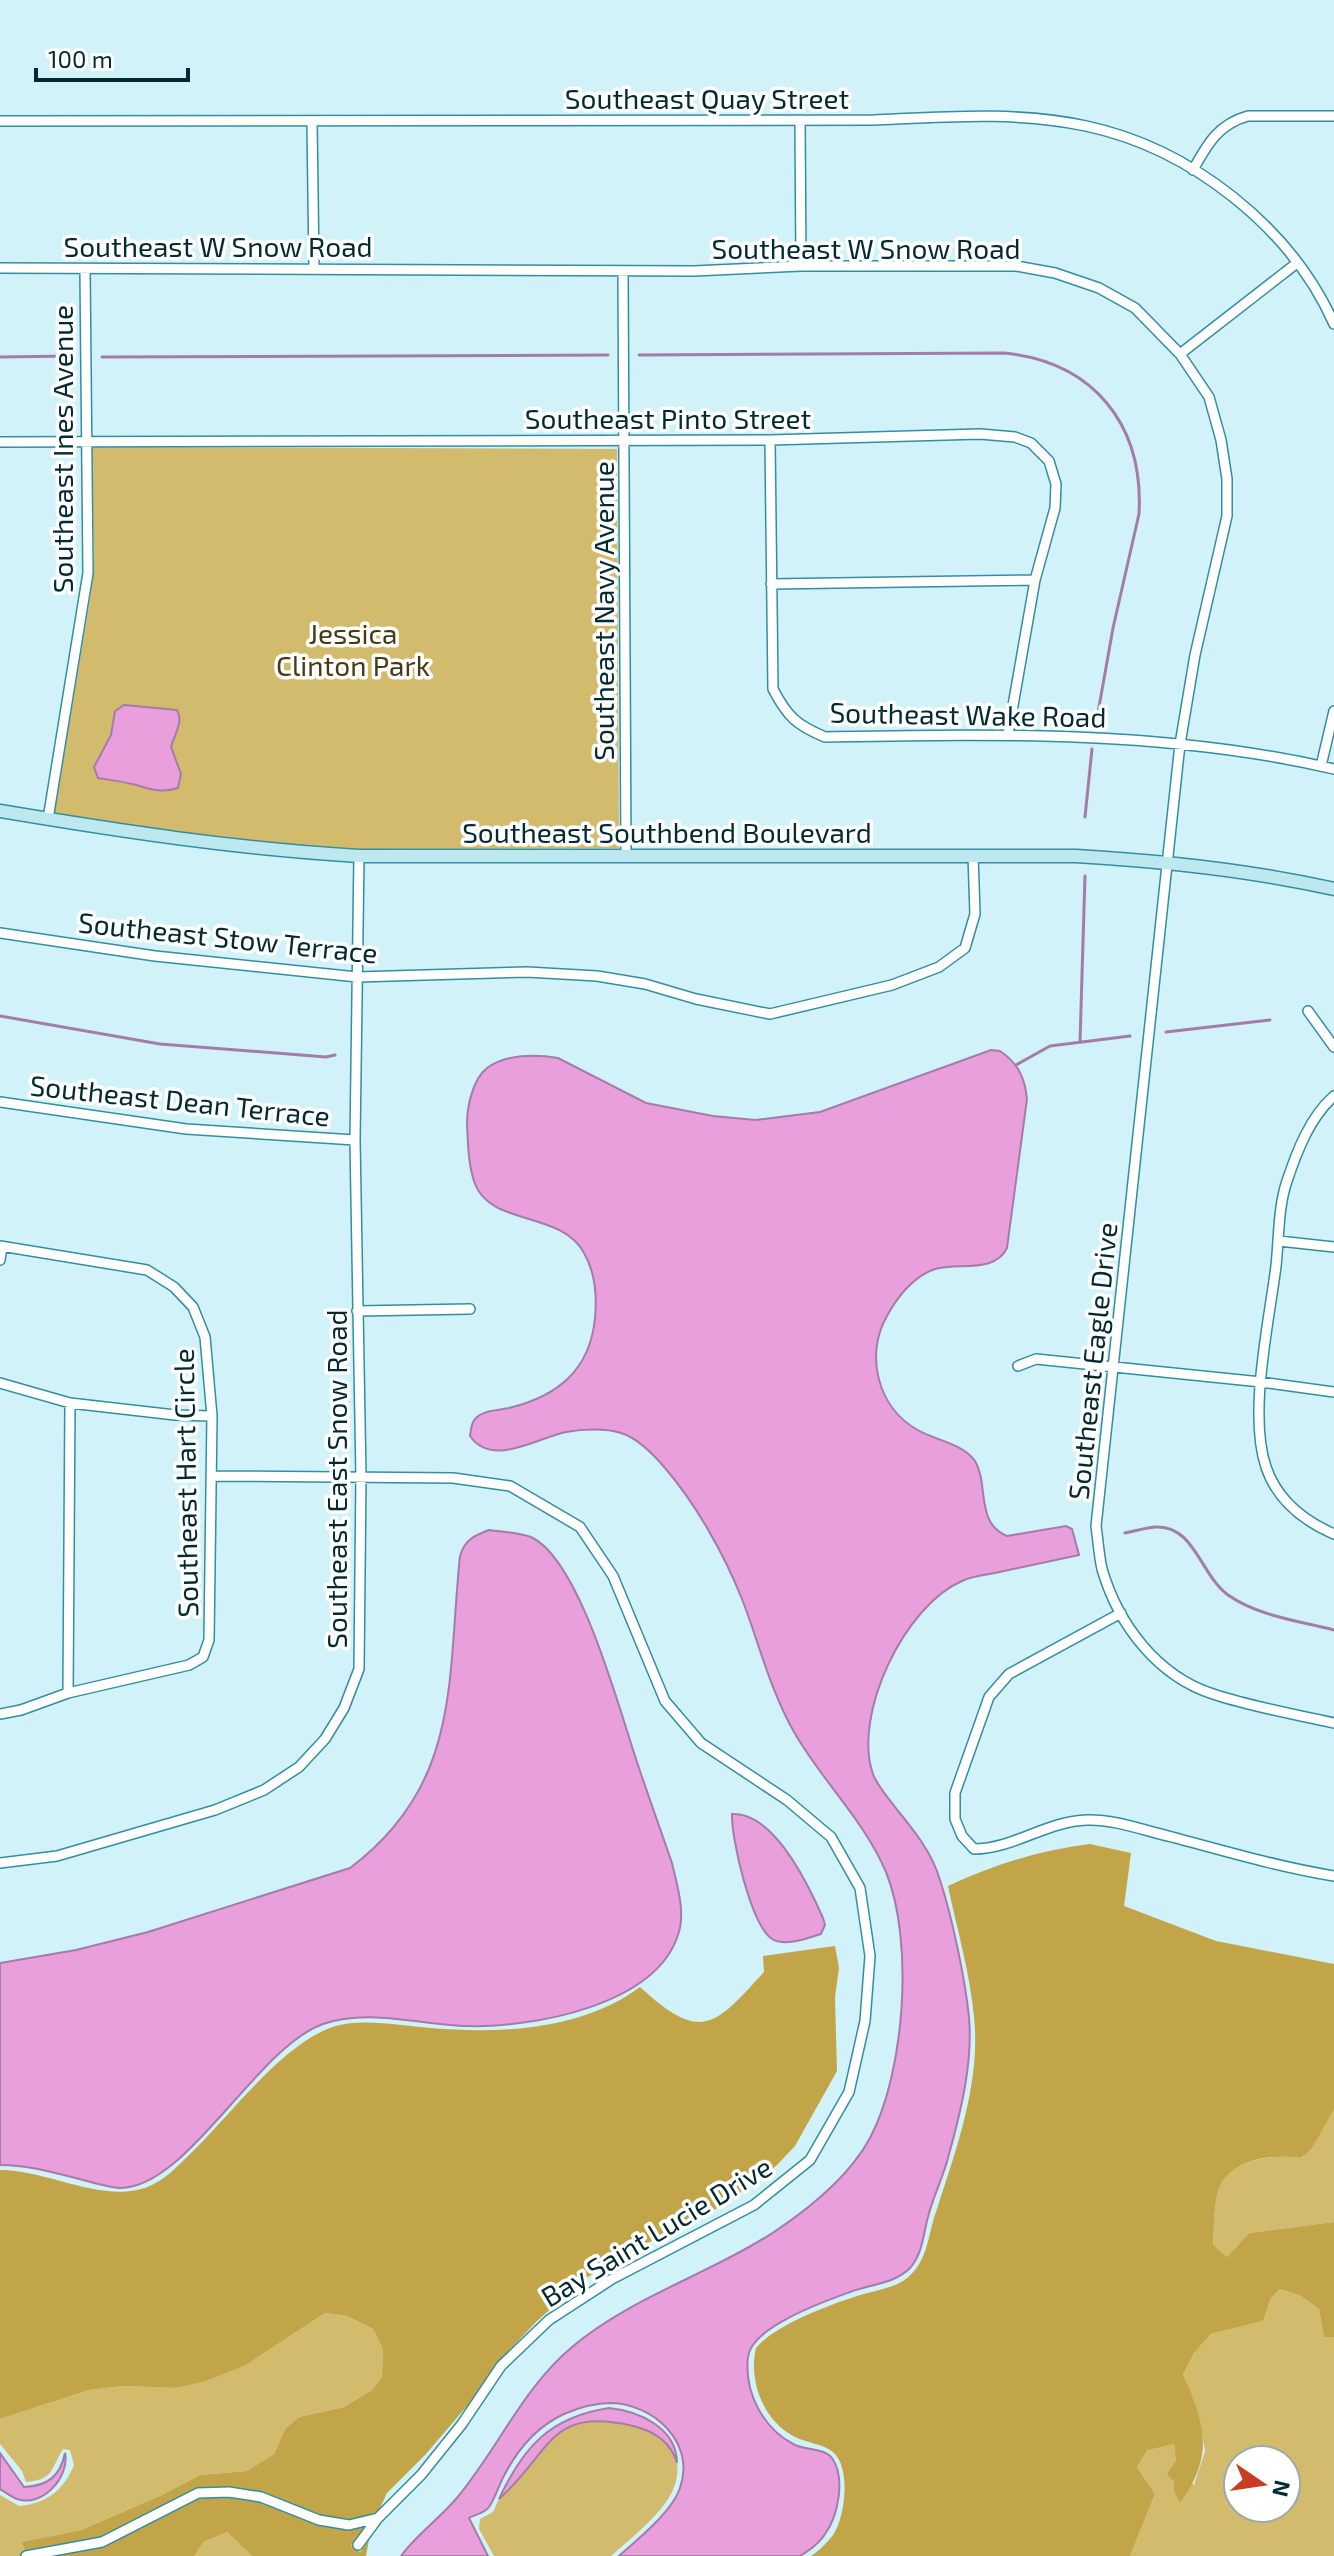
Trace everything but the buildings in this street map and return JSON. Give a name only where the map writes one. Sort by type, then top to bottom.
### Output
[{"type":"street","points":[[1193,170],[1217,132],[1235,120],[1248,116],[1334,116]]},
{"type":"street","name":"Southeast Quay Street","points":[[0,121],[959,117],[1061,122],[1106,131],[1167,156],[1230,195],[1266,227],[1297,263],[1334,324]]},
{"type":"street","points":[[800,120],[801,266]]},
{"type":"street","points":[[312,121],[314,268]]},
{"type":"street","points":[[1180,354],[1297,263]]},
{"type":"street","name":"Southeast W Snow Road","points":[[0,268],[623,271],[801,266],[1016,266],[1055,273],[1099,288],[1135,308],[1180,354],[1209,397],[1221,440],[1227,479],[1227,516],[1195,655],[1180,744],[1167,862]]},
{"type":"street","name":"Southeast Ines Avenue","points":[[48,819],[88,573],[85,269]]},
{"type":"street","name":"Southeast Navy Avenue","points":[[623,271],[626,856]]},
{"type":"street","name":"Southeast Pinto Street","points":[[0,442],[770,440],[980,434],[1015,437],[1031,443],[1049,461],[1056,484],[1055,508],[1035,580],[1008,734]]},
{"type":"street","name":"Southeast Wake Road","points":[[770,440],[773,689],[786,713],[804,728],[825,737],[1008,734],[1180,744],[1334,769]]},
{"type":"street","points":[[771,584],[1035,580]]},
{"type":"street","points":[[1321,766],[1334,711]]},
{"type":"street","name":"Southeast Southbend Boulevard","points":[[0,811],[219,845],[359,856],[1076,856],[1167,862],[1288,879],[1334,889]]},
{"type":"street","name":"Southeast Stow Terrace","points":[[0,933],[155,956],[357,977],[527,972],[597,976],[645,984],[696,999],[770,1014],[892,985],[939,967],[965,948],[975,914],[973,855]]},
{"type":"street","name":"Southeast East Snow Road","points":[[0,1863],[57,1856],[215,1810],[264,1790],[299,1767],[325,1739],[344,1708],[359,1669],[361,1477],[355,1140],[359,856]]},
{"type":"street","name":"Southeast Eagle Drive","points":[[1167,862],[1096,1526],[1102,1569],[1137,1641],[1160,1666],[1211,1694],[1334,1723]]},
{"type":"street","points":[[1308,1011],[1334,1047]]},
{"type":"street","points":[[1334,1096],[1325,1104],[1302,1140],[1286,1185],[1261,1382],[1259,1435],[1265,1466],[1274,1487],[1293,1509],[1313,1525],[1334,1534]]},
{"type":"street","name":"Southeast Dean Terrace","points":[[0,1102],[186,1129],[355,1140]]},
{"type":"street","points":[[1279,1241],[1334,1247]]},
{"type":"street","points":[[0,1260],[1,1246]]},
{"type":"street","name":"Southeast Hart Circle","points":[[0,1714],[68,1693],[189,1665],[203,1657],[209,1640],[212,1476],[212,1416],[205,1337],[193,1307],[174,1287],[147,1270],[1,1246]]},
{"type":"street","points":[[357,1311],[470,1309]]},
{"type":"street","points":[[1018,1366],[1036,1359],[1334,1392]]},
{"type":"street","points":[[0,1383],[70,1403],[212,1416]]},
{"type":"street","points":[[68,1693],[70,1403]]},
{"type":"street","name":"Bay Saint Lucie Drive","points":[[212,1476],[453,1478],[510,1486],[580,1527],[613,1576],[665,1701],[701,1743],[787,1800],[831,1837],[860,1888],[870,1956],[865,2021],[849,2092],[810,2160],[754,2205],[612,2279],[549,2320],[501,2366],[445,2445],[421,2475],[378,2518],[358,2545]]},
{"type":"street","points":[[1121,1613],[1009,1674],[989,1697],[955,1793],[955,1819],[962,1836],[974,1849],[986,1849],[1047,1828],[1087,1820],[1126,1826],[1302,1871],[1334,1876]]},
{"type":"street","points":[[26,2556],[102,2542],[198,2493],[229,2492],[261,2497],[319,2520],[349,2525],[378,2518]]},
{"type":"green space","name":"Jessica Clinton Park","points":[[92,447],[617,449],[619,848],[343,849],[197,836],[54,815],[91,593],[94,557]]},
{"type":"green space","points":[[1334,2109],[1334,2222],[1249,2233],[1227,2257],[1213,2246],[1216,2201],[1225,2178],[1250,2161],[1271,2157],[1302,2158]]},
{"type":"green space","points":[[1280,2289],[1301,2296],[1319,2309],[1324,2336],[1334,2337],[1334,2556],[1130,2556],[1155,2494],[1137,2467],[1147,2449],[1174,2444],[1176,2461],[1194,2485],[1205,2451],[1199,2417],[1183,2375],[1194,2353],[1211,2334],[1263,2321],[1271,2298]]},
{"type":"green space","points":[[325,2313],[347,2316],[373,2329],[383,2349],[382,2377],[372,2390],[344,2407],[299,2417],[285,2429],[274,2454],[247,2471],[200,2475],[81,2530],[23,2542],[35,2556],[0,2556],[0,2495],[19,2506],[46,2499],[65,2482],[74,2465],[70,2450],[63,2449],[47,2476],[26,2482],[22,2471],[0,2444],[0,2419],[89,2390],[123,2386],[175,2388],[246,2365]]},
{"type":"green space","points":[[587,2419],[636,2427],[665,2442],[674,2454],[678,2468],[670,2496],[647,2524],[611,2556],[494,2556],[479,2529],[480,2519],[493,2512],[499,2499],[560,2430]]},
{"type":"green space","points":[[227,2532],[252,2556],[194,2556],[202,2542]]},
{"type":"shaded area","points":[[124,705],[177,710],[179,724],[171,747],[181,774],[178,788],[160,790],[98,778],[94,767],[111,735],[115,711]]},
{"type":"shaded area","points":[[991,1050],[1000,1051],[1016,1066],[1027,1099],[1007,1248],[1001,1256],[985,1264],[935,1269],[907,1288],[880,1331],[876,1362],[884,1393],[903,1419],[923,1433],[963,1450],[975,1461],[987,1513],[997,1530],[1007,1536],[1066,1526],[1072,1529],[1079,1555],[970,1578],[941,1594],[921,1613],[903,1637],[877,1693],[868,1750],[873,1774],[921,1841],[937,1870],[961,1966],[970,2034],[962,2104],[920,2249],[911,2267],[890,2280],[839,2296],[791,2317],[762,2335],[752,2346],[748,2357],[749,2383],[765,2419],[795,2445],[824,2452],[832,2458],[839,2476],[839,2497],[834,2517],[820,2541],[800,2556],[619,2556],[654,2525],[676,2497],[683,2471],[682,2456],[677,2442],[656,2418],[627,2405],[605,2403],[581,2408],[555,2419],[537,2432],[516,2456],[489,2507],[469,2518],[488,2556],[401,2556],[456,2499],[524,2400],[572,2347],[619,2314],[774,2232],[840,2179],[870,2138],[882,2110],[898,2043],[902,2006],[900,1933],[886,1872],[855,1818],[794,1732],[778,1700],[727,1565],[698,1513],[676,1482],[645,1448],[627,1435],[615,1431],[566,1432],[502,1450],[490,1450],[470,1436],[473,1422],[478,1416],[527,1403],[568,1378],[579,1366],[592,1336],[596,1302],[591,1268],[574,1240],[560,1230],[496,1207],[483,1197],[475,1184],[467,1124],[475,1086],[487,1068],[503,1060],[521,1056],[558,1058],[646,1103],[713,1116],[755,1120],[820,1112]]},
{"type":"shaded area","points":[[489,1530],[531,1537],[549,1551],[566,1575],[596,1640],[672,1863],[678,1890],[680,1926],[665,1959],[644,1979],[618,1996],[556,2017],[493,2026],[376,2017],[340,2019],[323,2024],[298,2038],[272,2060],[195,2143],[170,2167],[144,2183],[119,2188],[42,2170],[0,2165],[0,1963],[76,1950],[148,1932],[350,1868],[386,1836],[413,1801],[431,1765],[449,1687],[460,1556],[470,1539]]},
{"type":"shaded area","points":[[732,1814],[762,1825],[788,1853],[823,1918],[825,1925],[821,1934],[783,1942],[772,1939],[764,1931],[744,1880]]},
{"type":"shaded area","points":[[1090,1844],[1131,1853],[1124,1906],[1216,1941],[1334,1964],[1334,2109],[1312,2148],[1301,2158],[1271,2157],[1251,2161],[1225,2178],[1216,2201],[1213,2245],[1227,2257],[1249,2233],[1334,2222],[1334,2337],[1324,2337],[1319,2309],[1301,2296],[1280,2289],[1271,2298],[1263,2321],[1211,2334],[1194,2353],[1183,2375],[1201,2425],[1203,2440],[1198,2471],[1180,2503],[1174,2491],[1174,2482],[1167,2474],[1176,2461],[1174,2444],[1147,2450],[1137,2467],[1155,2494],[1130,2556],[811,2556],[833,2535],[841,2517],[843,2470],[834,2453],[795,2437],[767,2411],[754,2374],[756,2348],[776,2331],[803,2317],[903,2281],[917,2267],[926,2250],[959,2140],[974,2067],[972,2001],[948,1886],[1017,1859]]},
{"type":"shaded area","points":[[835,1946],[839,1968],[835,1997],[837,2071],[795,2146],[777,2165],[723,2206],[689,2220],[584,2279],[537,2321],[496,2364],[468,2405],[425,2455],[387,2493],[380,2508],[351,2546],[360,2552],[369,2540],[366,2556],[252,2556],[227,2532],[203,2542],[194,2556],[35,2556],[26,2553],[22,2542],[81,2530],[200,2475],[247,2471],[274,2454],[285,2429],[299,2417],[344,2407],[372,2390],[382,2377],[383,2349],[373,2329],[347,2316],[325,2313],[246,2365],[205,2381],[175,2388],[123,2386],[89,2390],[0,2419],[0,2170],[34,2174],[104,2191],[145,2188],[160,2181],[179,2165],[280,2061],[320,2032],[351,2023],[458,2030],[540,2026],[593,2012],[640,1987],[678,2016],[706,2021],[719,2016],[764,1972],[763,1956]]},
{"type":"shaded area","points":[[609,2408],[644,2417],[663,2431],[671,2440],[677,2463],[666,2443],[648,2431],[605,2421],[584,2422],[554,2437],[499,2499],[518,2464],[541,2437],[570,2419]]},
{"type":"shaded area","points":[[0,2453],[24,2487],[51,2479],[60,2468],[65,2453],[63,2472],[44,2495],[26,2501],[15,2498],[0,2489]]},
{"type":"waterway","points":[[639,355],[1004,353],[1036,359],[1064,369],[1088,384],[1122,426],[1133,453],[1139,514],[1113,628],[1096,724]]},
{"type":"waterway","points":[[102,357],[608,355]]},
{"type":"waterway","points":[[0,357],[72,356]]},
{"type":"waterway","points":[[1085,817],[1092,749]]},
{"type":"waterway","points":[[1080,1042],[1085,876]]},
{"type":"waterway","points":[[0,1016],[160,1044],[326,1057],[335,1055]]},
{"type":"waterway","points":[[1166,1032],[1270,1020]]},
{"type":"waterway","points":[[1016,1065],[1050,1046],[1130,1036]]},
{"type":"waterway","points":[[1125,1533],[1155,1527],[1168,1528],[1188,1542],[1228,1595],[1265,1613],[1334,1630]]}]
